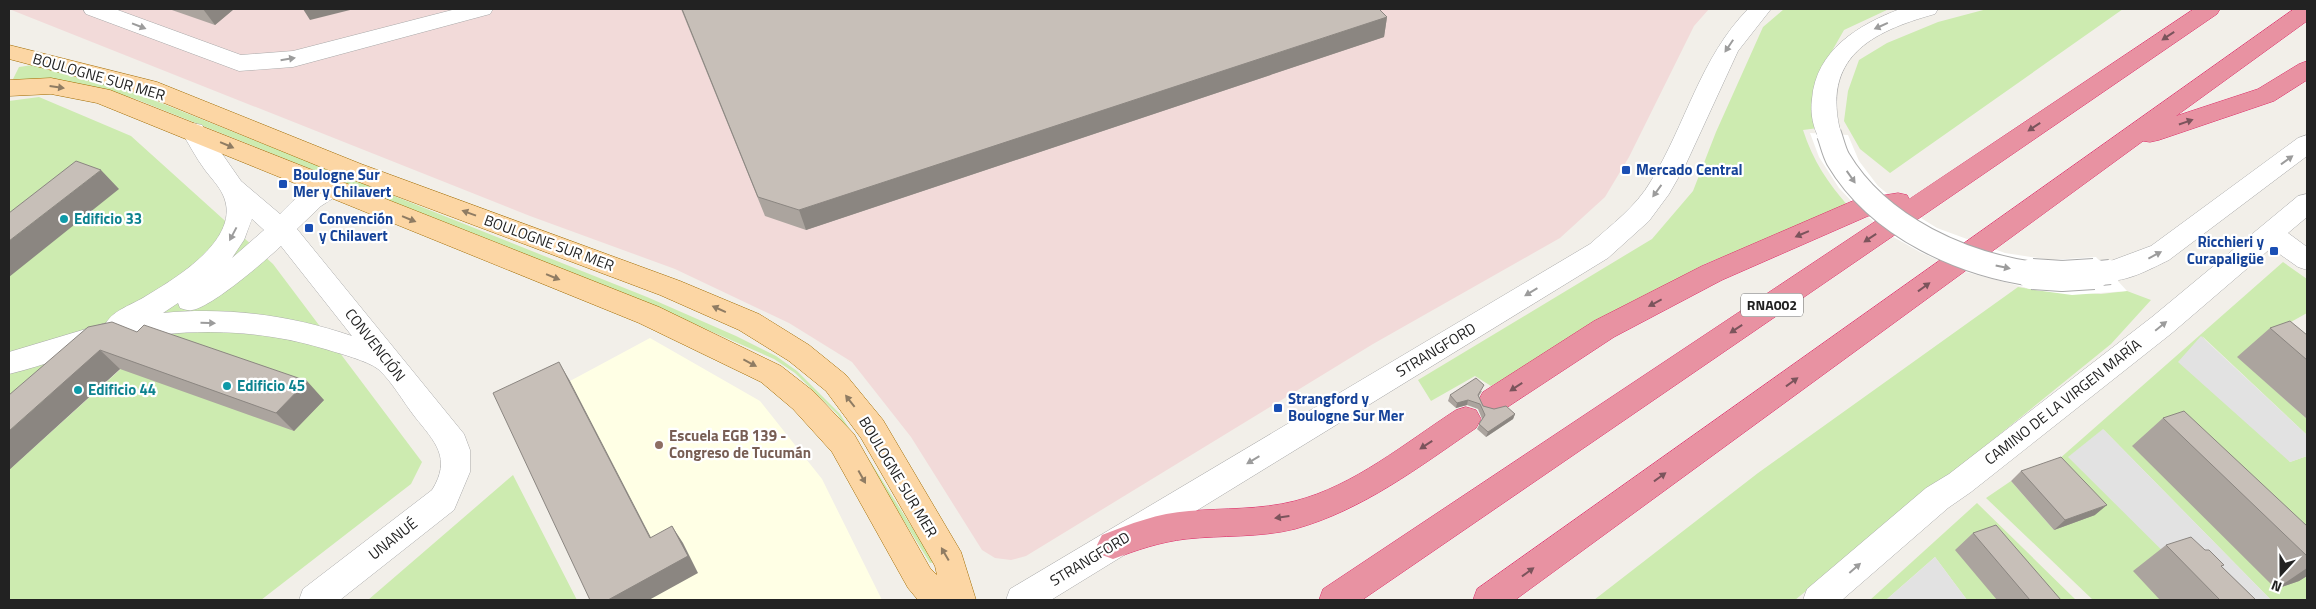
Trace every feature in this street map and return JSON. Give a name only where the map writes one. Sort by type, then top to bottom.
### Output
[{"type":"highway","name":"RNA002","points":[[1335,600],[2209,9]]},
{"type":"highway","points":[[1489,600],[2307,10]]},
{"type":"highway","points":[[2123,143],[2266,95],[2307,69]]},
{"type":"highway","points":[[1493,401],[1604,330],[1712,273],[1864,207],[1932,196]]},
{"type":"highway","points":[[1113,545],[1152,530],[1260,520],[1293,515],[1317,508],[1345,498],[1466,419]]},
{"type":"main road","name":"BOULOGNE SUR MER","points":[[9,52],[149,88],[352,170],[670,288],[749,322],[799,353],[836,383],[872,429],[950,562],[960,600]]},
{"type":"main road","name":"BOULOGNE SUR MER","points":[[9,88],[35,85],[70,89],[102,96],[649,315],[771,374],[803,400],[843,443],[919,578],[939,600]]},
{"type":"street","points":[[94,9],[239,63],[262,63],[293,59],[482,9]]},
{"type":"street","name":"STRANGFORD","points":[[1022,600],[1599,251],[1641,212],[1660,188],[1726,50],[1760,9]]},
{"type":"street","points":[[1927,9],[1880,26],[1857,39],[1840,54],[1827,77],[1823,107],[1829,134],[1842,165],[1856,184],[1881,209],[1913,232],[1951,250],[1992,265],[2034,274],[2074,276],[2110,272],[2141,262],[2160,253],[2307,144]]},
{"type":"street","points":[[91,339],[176,291],[198,275],[223,250],[236,233],[239,220],[239,201],[233,188],[214,164],[193,131]]},
{"type":"street","name":"CONVENCIÓN","points":[[233,188],[290,238],[452,443],[456,452],[456,467]]},
{"type":"street","points":[[91,339],[184,304],[242,265],[316,196],[332,188]]},
{"type":"street","name":"CAMINO DE LA VIRGEN MARÍA","points":[[1819,600],[1936,498],[1960,483],[2162,325],[2307,203]]},
{"type":"street","points":[[2271,235],[2307,260]]},
{"type":"street","points":[[9,363],[91,339],[159,324],[224,323],[305,332],[387,360]]},
{"type":"street","name":"UNANUÉ","points":[[316,600],[444,500],[453,485],[456,467]]},
{"type":"shaded area","name":"Mercado Central","points":[[9,9],[1709,9],[1694,26],[1629,157],[1605,197],[1560,238],[1373,344],[1026,556],[1011,560],[995,558],[982,550],[911,437],[852,362],[789,323],[675,269],[530,216]]},
{"type":"shaded area","points":[[2201,336],[2307,435],[2307,456],[2290,462],[2178,362]]},
{"type":"shaded area","name":"Escuela EGB 139 - Congreso de Tucumán","points":[[650,338],[760,401],[822,479],[882,600],[595,600],[506,412],[570,381]]},
{"type":"shaded area","points":[[2103,429],[2271,600],[2212,600],[2068,457]]},
{"type":"shaded area","points":[[1935,557],[1967,600],[1886,600]]},
{"type":"green space","points":[[1784,9],[1889,9],[1844,30],[1832,51],[1813,105],[1818,128],[1803,130],[1811,152],[1822,171],[1849,207],[1705,264],[1491,386],[1475,376],[1431,401],[1418,380],[1652,239],[1693,191],[1716,132],[1763,27]]},
{"type":"green space","points":[[1987,9],[2123,9],[1890,173],[1860,149],[1844,121],[1848,91],[1859,60],[1887,43],[1938,22]]},
{"type":"green space","points":[[33,65],[126,89],[647,297],[736,336],[776,356],[797,371],[840,414],[934,562],[930,563],[838,415],[795,373],[774,359],[644,302],[138,100],[78,85],[16,81],[13,79],[19,67]]},
{"type":"green space","points":[[39,97],[131,136],[273,264],[422,462],[411,484],[261,600],[9,600],[9,470],[145,347],[9,433],[9,101]]},
{"type":"green space","points":[[2283,262],[2307,279],[2307,313],[2266,336],[2238,357],[2307,419],[2307,435],[2202,336],[2290,462],[2307,456],[2307,600],[2271,600],[2103,429],[2212,600],[2093,600],[1986,498],[2011,481],[2054,530],[2050,467]]},
{"type":"green space","points":[[2018,287],[2035,290],[2101,294],[2127,291],[2151,300],[2111,344],[1795,600],[1594,600],[1758,473]]},
{"type":"green space","points":[[513,475],[577,600],[368,600]]},
{"type":"green space","points":[[1977,503],[2076,600],[1967,600],[1935,557],[1886,600],[1870,600]]},
{"type":"pier","points":[[1810,133],[1848,135],[1859,161],[1878,186],[1905,208],[1937,228],[2005,253],[2051,260],[2096,257],[2127,291],[2072,295],[2035,290],[1962,271],[1920,252],[1890,235],[1863,213],[1839,188],[1819,157]]},
{"type":"building","points":[[682,9],[1379,9],[1387,17],[799,210],[758,197]]},
{"type":"building","points":[[76,161],[101,170],[9,241],[9,213]]},
{"type":"building","points":[[2290,321],[2307,335],[2307,360],[2270,328]]},
{"type":"building","points":[[112,322],[137,332],[144,325],[307,381],[276,413],[100,350],[9,431],[9,395],[88,327]]},
{"type":"building","points":[[559,362],[650,538],[672,526],[688,556],[608,600],[590,600],[493,393]]},
{"type":"building","points":[[1476,378],[1484,385],[1478,395],[1483,406],[1494,409],[1506,406],[1515,414],[1488,432],[1479,424],[1485,415],[1480,404],[1468,400],[1457,403],[1450,395]]},
{"type":"building","points":[[2184,411],[2307,526],[2307,556],[2163,418]]},
{"type":"building","points":[[2061,457],[2107,505],[2065,520],[2021,471]]},
{"type":"building","points":[[1996,525],[2061,600],[2030,600],[1973,533]]},
{"type":"building","points":[[2191,537],[2205,550],[2209,550],[2224,565],[2221,566],[2256,600],[2220,600],[2166,545]]},
{"type":"place","name":"Mercado Central","points":[[1626,170]]},
{"type":"place","name":"Boulogne Sur Mer y Chilavert","points":[[283,184]]},
{"type":"place","name":"Edificio 33","points":[[64,219]]},
{"type":"place","name":"Convención y Chilavert","points":[[309,228]]},
{"type":"place","name":"Ricchieri y Curapaligüe","points":[[2274,251]]},
{"type":"place","name":"Edificio 45","points":[[227,386]]},
{"type":"place","name":"Edificio 44","points":[[78,390]]},
{"type":"place","name":"Strangford y Boulogne Sur Mer","points":[[1278,408]]},
{"type":"place","name":"Escuela EGB 139 - Congreso de Tucumán","points":[[659,445]]}]
